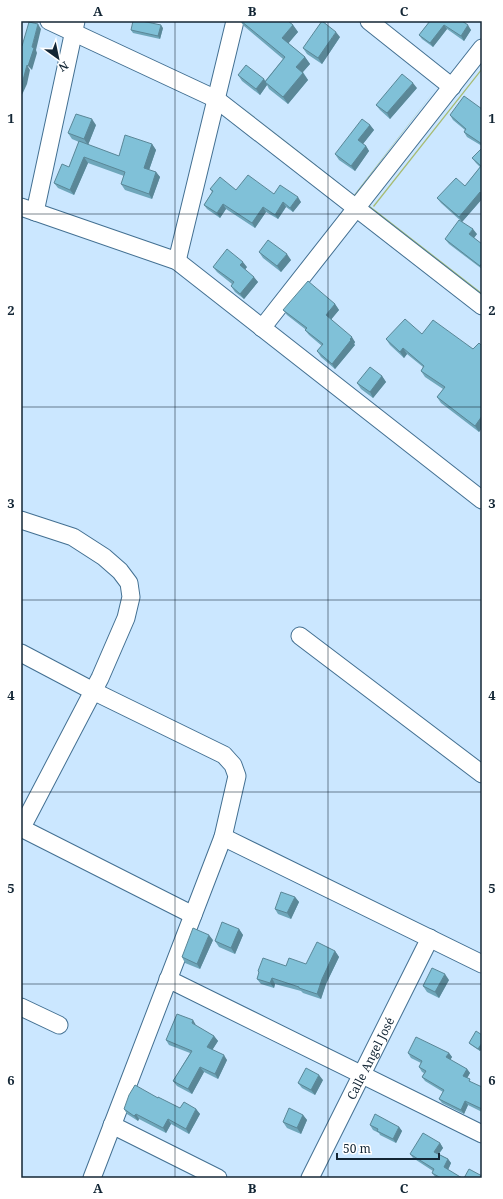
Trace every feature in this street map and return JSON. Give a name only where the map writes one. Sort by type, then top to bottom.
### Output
[{"type":"street","points":[[49,21],[75,26],[216,99],[482,306]]},
{"type":"street","points":[[177,261],[235,21]]},
{"type":"street","points":[[369,21],[452,87]]},
{"type":"street","points":[[75,26],[28,209],[177,261],[482,500]]},
{"type":"street","points":[[262,328],[482,48]]},
{"type":"street","points":[[21,520],[73,537],[104,556],[120,571],[129,583],[132,597],[126,618],[93,691],[21,829],[193,914]]},
{"type":"street","points":[[300,636],[482,774]]},
{"type":"street","points":[[21,653],[93,691],[224,755],[233,765],[236,776],[223,837],[92,1178]]},
{"type":"street","points":[[223,837],[482,964]]},
{"type":"street","name":"Calle Angel José","points":[[310,1178],[430,938]]},
{"type":"street","points":[[168,979],[482,1134]]},
{"type":"street","points":[[21,1006],[59,1025]]},
{"type":"street","points":[[112,1125],[218,1178]]},
{"type":"shaded area","points":[[482,68],[482,70],[374,207],[373,206]]},
{"type":"shaded area","points":[[438,86],[354,196],[241,106],[354,195]]},
{"type":"shaded area","points":[[370,206],[482,293],[482,295],[369,207]]},
{"type":"building","points":[[133,21],[142,21],[161,25],[158,36],[131,30]]},
{"type":"building","points":[[241,21],[288,21],[293,25],[282,38],[305,57],[296,67],[303,73],[283,97],[265,82],[285,57]]},
{"type":"building","points":[[322,21],[336,32],[318,58],[303,48]]},
{"type":"building","points":[[430,21],[462,21],[468,25],[461,36],[444,25],[430,43],[419,35]]},
{"type":"building","points":[[29,22],[38,24],[32,47],[34,48],[21,85],[21,46]]},
{"type":"building","points":[[246,65],[264,79],[256,89],[238,75]]},
{"type":"building","points":[[402,74],[413,83],[387,113],[376,105]]},
{"type":"building","points":[[464,96],[482,109],[482,144],[464,132],[466,129],[450,115]]},
{"type":"building","points":[[76,114],[92,119],[84,139],[68,133]]},
{"type":"building","points":[[362,119],[370,125],[358,140],[366,146],[351,166],[335,154]]},
{"type":"building","points":[[125,135],[152,144],[144,168],[156,172],[149,194],[121,184],[125,172],[84,157],[70,190],[54,183],[62,164],[69,167],[79,141],[119,156]]},
{"type":"building","points":[[482,148],[482,194],[480,192],[459,217],[437,198],[456,178],[465,186],[481,166],[472,158]]},
{"type":"building","points":[[248,175],[274,194],[280,185],[298,197],[290,208],[283,202],[275,215],[263,207],[252,223],[223,204],[217,213],[204,205],[213,191],[210,189],[220,177],[236,190]]},
{"type":"building","points":[[459,220],[473,229],[469,234],[482,244],[482,263],[480,266],[445,239]]},
{"type":"building","points":[[268,240],[287,254],[277,266],[259,252]]},
{"type":"building","points":[[227,249],[243,262],[240,265],[254,277],[240,294],[231,286],[234,282],[213,267]]},
{"type":"building","points":[[308,281],[335,304],[326,315],[352,337],[332,364],[317,351],[323,344],[305,330],[307,328],[283,310]]},
{"type":"building","points":[[405,319],[422,334],[433,320],[473,349],[479,343],[482,346],[482,416],[475,426],[437,397],[445,387],[421,371],[424,366],[403,348],[400,352],[386,339]]},
{"type":"building","points":[[370,367],[382,376],[370,392],[357,383]]},
{"type":"building","points":[[281,892],[295,897],[287,913],[275,909]]},
{"type":"building","points":[[222,922],[239,929],[231,948],[215,941]]},
{"type":"building","points":[[193,928],[209,935],[197,964],[182,957]]},
{"type":"building","points":[[317,942],[335,951],[317,994],[272,978],[270,983],[257,979],[258,971],[263,958],[286,966],[289,958],[306,964]]},
{"type":"building","points":[[432,968],[445,974],[435,992],[423,986]]},
{"type":"building","points":[[177,1014],[193,1020],[192,1023],[214,1036],[207,1047],[224,1055],[215,1074],[200,1067],[188,1089],[173,1081],[192,1051],[166,1040]]},
{"type":"building","points":[[476,1031],[482,1035],[482,1043],[478,1049],[469,1043]]},
{"type":"building","points":[[416,1037],[449,1053],[446,1057],[467,1069],[463,1076],[470,1079],[469,1081],[482,1087],[482,1109],[465,1101],[461,1110],[439,1099],[444,1090],[422,1077],[426,1071],[419,1067],[422,1061],[408,1053]]},
{"type":"building","points":[[306,1068],[319,1075],[311,1090],[298,1083]]},
{"type":"building","points":[[135,1085],[180,1108],[184,1102],[196,1109],[186,1129],[168,1119],[163,1128],[136,1114],[134,1116],[124,1109],[129,1095]]},
{"type":"building","points":[[289,1108],[303,1115],[297,1128],[283,1122]]},
{"type":"building","points":[[375,1114],[399,1127],[393,1139],[377,1131],[378,1129],[370,1125]]},
{"type":"building","points":[[423,1133],[440,1143],[434,1152],[448,1159],[444,1167],[462,1178],[441,1178],[432,1173],[434,1169],[410,1154]]},
{"type":"building","points":[[469,1169],[482,1176],[482,1178],[464,1178]]}]
